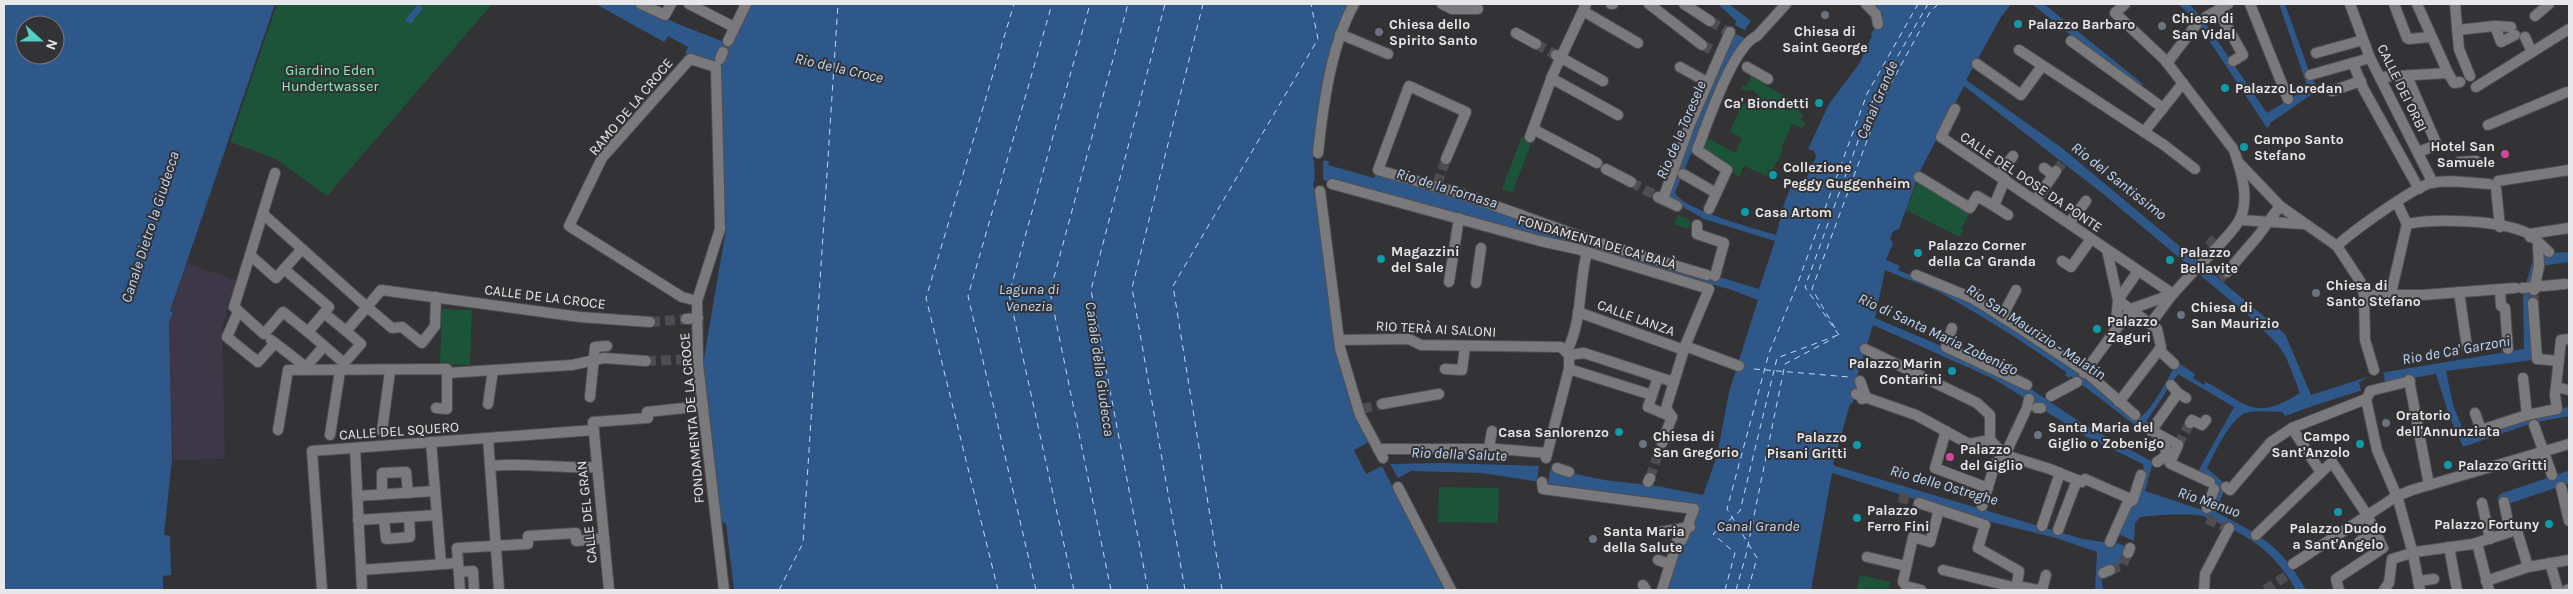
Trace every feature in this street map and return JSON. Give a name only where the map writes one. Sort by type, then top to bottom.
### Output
[{"type":"street","points":[[641,4],[665,16],[671,4]]},
{"type":"street","points":[[689,4],[734,27]]},
{"type":"street","points":[[728,41],[746,4]]},
{"type":"street","points":[[1318,153],[1322,119],[1340,34],[1354,4]]},
{"type":"street","points":[[1442,4],[1452,9],[1478,9]]},
{"type":"street","points":[[1649,4],[1702,45]]},
{"type":"street","points":[[1684,4],[1710,21]]},
{"type":"street","points":[[1709,210],[1727,170],[1697,150],[1727,74],[1740,63],[1749,37],[1757,36],[1786,4]]},
{"type":"street","points":[[1866,4],[1876,14],[1878,24]]},
{"type":"street","points":[[2125,4],[2115,13],[2167,62],[2234,150],[2238,162],[2245,196],[2240,220],[2201,264]]},
{"type":"street","points":[[2228,4],[2212,11],[2243,55],[2233,61]]},
{"type":"street","points":[[2250,4],[2288,99]]},
{"type":"street","name":"CALLE DEI ORBI","points":[[2350,4],[2352,21],[2433,183]]},
{"type":"street","points":[[2394,4],[2408,39],[2430,37]]},
{"type":"street","points":[[2418,4],[2430,37],[2448,73],[2454,82],[2460,82]]},
{"type":"street","points":[[2456,4],[2459,48],[2470,76]]},
{"type":"street","points":[[2535,16],[2549,4]]},
{"type":"street","points":[[1597,163],[1532,133],[1558,56],[1585,7],[1638,43]]},
{"type":"street","points":[[2167,62],[2196,25]]},
{"type":"street","points":[[2457,30],[2495,26],[2517,33],[2532,52]]},
{"type":"street","points":[[2495,26],[2501,42],[2517,33]]},
{"type":"street","points":[[2476,87],[2569,29]]},
{"type":"street","points":[[1677,206],[1660,198],[1707,82],[1730,32]]},
{"type":"street","points":[[1516,33],[1536,44]]},
{"type":"street","points":[[1340,34],[1388,54]]},
{"type":"street","points":[[2316,54],[2363,40]]},
{"type":"street","points":[[2071,41],[2163,108]]},
{"type":"street","points":[[2019,50],[2040,69],[2147,134],[2195,169]]},
{"type":"street","points":[[1558,56],[1603,81]]},
{"type":"street","points":[[2310,75],[2370,58]]},
{"type":"street","name":"RAMO DE LA CROCE","points":[[697,301],[682,297],[569,226],[602,158],[690,59],[720,59]]},
{"type":"street","name":"FONDAMENTA DE LA CROCE","points":[[720,59],[720,229],[697,301],[698,318],[695,359],[703,406],[724,590]]},
{"type":"street","points":[[1740,63],[1768,79]]},
{"type":"street","points":[[2353,63],[2360,81],[2419,189]]},
{"type":"street","points":[[1977,64],[2021,94],[2040,69]]},
{"type":"street","points":[[1680,67],[1707,82]]},
{"type":"street","points":[[2380,78],[2448,73]]},
{"type":"street","points":[[2407,76],[2437,145],[2418,152]]},
{"type":"street","points":[[1551,78],[1618,115]]},
{"type":"street","points":[[2332,91],[2360,81]]},
{"type":"street","points":[[2147,134],[2153,120],[2183,83]]},
{"type":"street","points":[[1446,159],[1466,112],[1409,86],[1378,170],[1468,196],[1596,242],[1711,276],[1724,243],[1697,234],[1697,225]]},
{"type":"street","points":[[2488,125],[2567,92]]},
{"type":"street","name":"CALLE DEL DOSE DA PONTE","points":[[1955,109],[1941,137],[2138,271],[2174,293]]},
{"type":"street","points":[[1994,206],[2002,177],[2013,156]]},
{"type":"street","points":[[2459,162],[2476,161]]},
{"type":"street","points":[[2238,162],[2280,206],[2302,223],[2340,243],[2360,281],[2364,295],[2365,340],[2374,370]]},
{"type":"street","points":[[2036,200],[2055,173],[2044,168]]},
{"type":"street","points":[[1606,169],[1631,182]]},
{"type":"street","points":[[2340,243],[2397,203],[2419,189],[2433,183],[2452,181],[2494,184],[2569,170]]},
{"type":"street","points":[[275,172],[234,307],[264,334],[306,367],[324,346]]},
{"type":"street","points":[[1683,174],[1716,193]]},
{"type":"street","points":[[1920,177],[1970,208],[1977,196],[2008,215]]},
{"type":"street","name":"FONDAMENTA DE CA' BALÀ","points":[[1332,184],[1587,252],[1709,289],[1685,348]]},
{"type":"street","points":[[2494,184],[2500,226]]},
{"type":"street","points":[[1320,191],[1340,340],[1360,410],[1383,458]]},
{"type":"street","points":[[2069,223],[2086,201]]},
{"type":"street","points":[[2392,292],[2407,224],[2397,203]]},
{"type":"street","points":[[2227,272],[2258,236],[2280,206]]},
{"type":"street","points":[[262,214],[392,328],[402,327],[422,342],[435,326],[436,297]]},
{"type":"street","points":[[1449,282],[1459,218]]},
{"type":"street","points":[[2240,220],[2302,223]]},
{"type":"street","points":[[2407,224],[2426,220],[2464,221],[2500,226],[2538,245]]},
{"type":"street","points":[[2538,245],[2569,228]]},
{"type":"street","points":[[2062,261],[2071,267],[2092,239]]},
{"type":"street","points":[[2537,288],[2540,266],[2538,245]]},
{"type":"street","points":[[1476,283],[1481,248]]},
{"type":"street","points":[[250,256],[276,278],[302,249]]},
{"type":"street","points":[[2107,250],[2118,300],[2115,332]]},
{"type":"street","points":[[1549,462],[1569,369],[1566,351],[1576,332],[1582,270],[1587,252]]},
{"type":"street","points":[[284,269],[329,308],[308,332]]},
{"type":"street","points":[[2118,300],[2138,271]]},
{"type":"street","points":[[2150,323],[2192,273]]},
{"type":"street","points":[[1916,275],[1972,298],[2002,317],[2085,373],[2135,415]]},
{"type":"street","points":[[2364,295],[2392,292],[2459,292],[2537,288],[2565,284]]},
{"type":"street","name":"CALLE DE LA CROCE","points":[[346,331],[381,290],[580,317],[650,322]]},
{"type":"street","points":[[2002,317],[2016,290]]},
{"type":"street","points":[[2500,290],[2501,306],[2505,308],[2508,349]]},
{"type":"street","points":[[2459,292],[2467,347]]},
{"type":"street","points":[[2085,373],[2131,309],[2174,293]]},
{"type":"street","points":[[2118,300],[2150,323],[2159,335],[2161,347],[2119,402]]},
{"type":"street","points":[[2534,303],[2537,359],[2559,362]]},
{"type":"street","points":[[238,312],[227,337],[258,362],[275,343]]},
{"type":"street","points":[[264,334],[283,312],[344,363],[361,344],[324,313]]},
{"type":"street","name":"CALLE LANZA","points":[[1578,312],[1739,366]]},
{"type":"street","points":[[686,319],[698,318]]},
{"type":"street","points":[[1952,328],[1946,347],[2031,401],[2005,455],[1995,464],[1982,506]]},
{"type":"street","name":"RIO TERÀ AI SALONI","points":[[1340,340],[1409,339],[1421,345],[1584,353],[1658,377]]},
{"type":"street","points":[[2475,413],[2480,430],[2526,414],[2557,409],[2556,391],[2561,340],[2569,339]]},
{"type":"street","points":[[590,397],[595,347],[607,346]]},
{"type":"street","points":[[1445,369],[1462,370],[1465,347]]},
{"type":"street","points":[[1672,417],[1666,408],[1685,348]]},
{"type":"street","points":[[1865,349],[1977,403],[1990,415],[1990,440],[2005,455],[2050,469],[2082,482],[2085,479],[2133,500]]},
{"type":"street","points":[[2159,350],[2174,364]]},
{"type":"street","points":[[447,373],[572,365],[604,358],[646,361]]},
{"type":"street","points":[[278,430],[288,370],[390,371],[447,369],[447,409],[436,408]]},
{"type":"street","points":[[1569,369],[1652,395]]},
{"type":"street","points":[[488,404],[493,370]]},
{"type":"street","points":[[330,435],[340,371]]},
{"type":"street","points":[[382,431],[390,371]]},
{"type":"street","points":[[1672,417],[1648,407],[1658,377],[1674,382]]},
{"type":"street","points":[[2523,378],[2526,414]]},
{"type":"street","points":[[2226,488],[2230,490],[2271,442],[2288,430],[2385,386],[2410,380],[2418,435],[2432,485]]},
{"type":"street","points":[[1860,381],[1866,398]]},
{"type":"street","points":[[2051,396],[2077,382]]},
{"type":"street","points":[[2556,391],[2569,390]]},
{"type":"street","points":[[2178,392],[2149,429],[2166,439],[2164,460],[2212,485],[2207,508]]},
{"type":"street","points":[[1382,404],[1439,394]]},
{"type":"street","points":[[2368,395],[2377,450],[2398,498],[2413,554],[2419,586],[2434,579]]},
{"type":"street","points":[[1854,398],[1866,398],[1916,415],[1969,444],[1990,440]]},
{"type":"street","points":[[594,430],[593,422],[648,418],[647,412],[703,406]]},
{"type":"street","points":[[1662,443],[1672,417]]},
{"type":"street","points":[[2190,424],[2192,420],[2202,425],[2206,420]]},
{"type":"street","points":[[2534,425],[2552,475]]},
{"type":"street","name":"CALLE DEL SQUERO","points":[[322,590],[312,451],[594,430]]},
{"type":"street","name":"CALLE DEL GRAN","points":[[594,430],[609,590]]},
{"type":"street","points":[[1946,430],[1934,468],[1988,488]]},
{"type":"street","points":[[2288,430],[2320,471]]},
{"type":"street","points":[[1489,448],[1492,431]]},
{"type":"street","points":[[488,438],[499,590]]},
{"type":"street","points":[[432,442],[441,564]]},
{"type":"street","points":[[2293,564],[2367,515],[2398,498],[2432,485],[2569,444]]},
{"type":"street","points":[[355,448],[362,590]]},
{"type":"street","points":[[1378,449],[1489,448],[1549,462],[1569,472]]},
{"type":"street","points":[[2256,535],[2312,478],[2332,462],[2367,515],[2383,548],[2336,578],[2339,590]]},
{"type":"street","points":[[490,466],[510,464],[568,468],[596,467]]},
{"type":"street","points":[[382,494],[382,474],[406,472],[408,493]]},
{"type":"street","points":[[2042,526],[2060,473]]},
{"type":"street","points":[[2110,542],[2127,504],[2133,500],[2141,475]]},
{"type":"street","points":[[2058,530],[2076,480]]},
{"type":"street","points":[[1542,482],[1543,489],[1610,496],[1694,509],[1689,527],[1682,540],[1678,540],[1662,590]]},
{"type":"street","points":[[1398,487],[1451,590]]},
{"type":"street","points":[[2561,487],[2569,521]]},
{"type":"street","points":[[357,496],[435,491]]},
{"type":"street","points":[[2504,502],[2528,567]]},
{"type":"street","points":[[1919,503],[1985,524],[1978,548],[2019,571],[2017,588]]},
{"type":"street","points":[[2482,503],[2490,540]]},
{"type":"street","points":[[1921,590],[1906,586],[1903,582],[1906,566],[1913,536],[1930,542],[1939,510]]},
{"type":"street","points":[[358,520],[437,515]]},
{"type":"street","points":[[384,519],[386,539],[402,538],[410,537],[410,517]]},
{"type":"street","points":[[1660,532],[1689,527]]},
{"type":"street","points":[[2204,590],[2206,574],[2229,528]]},
{"type":"street","points":[[2359,542],[2374,531]]},
{"type":"street","points":[[440,549],[528,544],[528,536],[576,533],[576,541],[604,538]]},
{"type":"street","points":[[2384,590],[2389,583],[2392,559],[2449,547],[2477,544],[2514,533]]},
{"type":"street","points":[[2477,544],[2488,586],[2528,567],[2569,560]]},
{"type":"street","points":[[2449,547],[2457,590]]},
{"type":"street","points":[[457,548],[460,590]]},
{"type":"street","points":[[1867,558],[1906,566]]},
{"type":"street","points":[[1658,560],[1669,564]]},
{"type":"street","points":[[2549,563],[2558,590]]},
{"type":"street","points":[[361,570],[441,564],[473,571],[474,590]]},
{"type":"street","points":[[1943,570],[2017,588],[2041,590],[2046,575]]},
{"type":"shaded area","points":[[187,263],[237,281],[222,328],[225,459],[173,460],[169,323],[173,312],[171,310]]},
{"type":"green space","name":"Giardino Eden Hundertwasser","points":[[277,4],[492,4],[327,196],[276,159],[230,142]]},
{"type":"green space","points":[[1752,75],[1764,78],[1762,83],[1802,107],[1799,112],[1803,115],[1801,120],[1805,123],[1803,128],[1792,124],[1781,149],[1783,150],[1769,177],[1744,166],[1739,177],[1701,150],[1706,137],[1735,153],[1742,138],[1730,131],[1742,104],[1744,105],[1749,98],[1754,100],[1758,94],[1752,90],[1741,89],[1743,85],[1746,86]]},
{"type":"green space","points":[[1522,136],[1533,139],[1512,193],[1502,189]]},
{"type":"green space","points":[[1918,180],[1971,210],[1961,229],[1964,230],[1960,237],[1906,210]]},
{"type":"green space","points":[[1678,215],[1690,220],[1690,227],[1685,228],[1674,224]]},
{"type":"green space","points":[[442,309],[472,310],[470,365],[440,364]]},
{"type":"green space","points":[[1439,487],[1499,488],[1498,523],[1438,522]]},
{"type":"green space","points":[[1860,575],[1890,582],[1888,590],[1857,590]]},
{"type":"water","name":"Canale Dietro la Giudecca","points":[[4,4],[275,4],[170,311],[173,312],[169,323],[172,459],[164,535],[170,536],[171,575],[163,576],[163,590],[4,590]]},
{"type":"water","points":[[418,4],[423,8],[411,24],[405,20]]},
{"type":"water","name":"Laguna di Venezia","points":[[596,4],[636,4],[678,24],[732,45],[751,4],[1348,4],[1336,32],[1313,160],[1329,161],[1328,165],[1374,178],[1376,173],[1759,289],[1775,241],[1704,219],[1667,198],[1709,83],[1736,21],[1718,4],[1729,4],[1751,21],[1746,28],[1745,38],[1725,72],[1675,192],[1690,205],[1704,211],[1776,235],[1785,201],[1793,182],[1799,185],[1804,183],[1816,157],[1814,151],[1808,149],[1829,104],[1859,64],[1872,36],[1871,34],[1883,14],[1874,4],[2011,4],[2001,17],[1966,80],[2062,148],[2285,334],[2311,395],[2380,373],[2524,349],[2523,293],[2537,247],[2551,253],[2569,252],[2569,262],[2541,266],[2533,302],[2534,360],[2446,371],[2453,405],[2465,435],[2569,407],[2569,416],[2532,423],[2463,447],[2449,415],[2436,374],[2397,381],[2359,391],[2285,416],[2282,412],[2259,411],[2240,416],[2229,428],[2207,468],[2226,485],[2216,512],[2268,543],[2288,562],[2306,590],[2296,590],[2273,558],[2244,535],[2206,517],[2184,514],[2140,517],[2135,523],[2134,540],[2121,564],[2101,574],[2103,590],[2095,590],[2097,552],[2056,538],[1979,519],[1832,473],[1811,590],[1669,590],[1665,588],[1680,543],[1685,545],[1698,507],[1482,473],[1411,471],[1390,482],[1447,590],[734,590],[726,524],[720,521],[703,364],[726,229],[720,71],[685,53],[688,47],[668,36],[664,42]],"holes":[[[1964,86],[2102,193],[2249,316],[2278,345],[2286,357],[2300,393],[2272,407],[2251,407],[2206,382],[2204,385],[2193,378],[2195,374],[2177,362],[2153,403],[2136,420],[2081,371],[1967,298],[1898,270],[1900,266],[1886,260],[1893,243],[1890,239],[1893,231],[1899,229],[1919,173]],[[1313,182],[1333,182],[1729,289],[1758,300],[1729,392],[1717,456],[1703,495],[1657,486],[1604,480],[1539,466],[1442,463],[1391,464],[1382,467],[1336,348]],[[1885,270],[1939,292],[2004,330],[2067,373],[2065,375],[2069,378],[2071,376],[2137,427],[2144,425],[2178,374],[2234,407],[2196,475],[2216,483],[2208,512],[2145,491],[2153,462],[2083,424],[2031,389],[1946,348],[1875,318]],[[1873,325],[1994,379],[2087,437],[2143,464],[2141,483],[2126,516],[2109,543],[2083,539],[1835,466],[1833,464],[1850,404],[1852,404],[1861,379],[1857,377]]]},
{"type":"water","points":[[2032,4],[2044,4],[2143,84],[2139,90]]},
{"type":"water","points":[[2178,4],[2189,4],[2201,17],[2267,113],[2308,88],[2279,4],[2285,4],[2310,74],[2318,90],[2270,123],[2267,128],[2195,19]]},
{"type":"pier","points":[[1734,19],[1736,21],[1735,25],[1746,31],[1746,28],[1749,29],[1746,39],[1729,31]]},
{"type":"pier","points":[[1314,153],[1316,153],[1316,158],[1323,157],[1323,180],[1332,182],[1332,184],[1316,184],[1317,191],[1315,192]]},
{"type":"pier","points":[[2379,371],[2384,373],[2385,386],[2357,395],[2356,392],[2361,391],[2359,382]]},
{"type":"pier","points":[[1369,442],[1383,464],[1389,462],[1399,480],[1393,483],[1396,488],[1394,489],[1382,466],[1366,474],[1354,450]]},
{"type":"pier","points":[[1539,464],[1551,465],[1548,483],[1537,482]]},
{"type":"pier","points":[[2114,532],[2134,541],[2130,548],[2110,540]]},
{"type":"waterway","points":[[2504,499],[2569,477]]},
{"type":"ferry route","points":[[779,590],[803,543],[838,4]]},
{"type":"ferry route","points":[[998,590],[926,298],[1014,4]]},
{"type":"ferry route","points":[[1036,590],[968,296],[1052,4]]},
{"type":"ferry route","points":[[1074,590],[1009,294],[1090,4]]},
{"type":"ferry route","points":[[1111,590],[1050,292],[1128,4]]},
{"type":"ferry route","points":[[1148,590],[1091,290],[1165,4]]},
{"type":"ferry route","points":[[1185,590],[1132,288],[1203,4]]},
{"type":"ferry route","points":[[1222,590],[1173,286],[1318,39],[1311,4]]},
{"type":"ferry route","points":[[1748,590],[1757,558],[1727,509],[1769,353],[1797,285],[1867,94],[1918,4]]},
{"type":"ferry route","points":[[1839,335],[1805,287],[1874,97],[1928,4]]},
{"type":"ferry route","points":[[1835,328],[1812,289],[1882,100],[1930,12],[1938,4]]},
{"type":"ferry route","points":[[1725,590],[1735,553],[1713,534],[1740,511],[1777,358],[1838,335]]},
{"type":"ferry route","points":[[1736,590],[1746,555],[1785,364],[1834,338]]},
{"type":"ferry route","points":[[1754,369],[1849,377]]},
{"type":"tunnel","points":[[1710,21],[1730,33]]},
{"type":"tunnel","points":[[1536,44],[1556,55]]},
{"type":"tunnel","points":[[1702,45],[1720,54]]},
{"type":"tunnel","points":[[1437,184],[1446,159]]},
{"type":"tunnel","points":[[2056,171],[2062,163]]},
{"type":"tunnel","points":[[1631,182],[1658,197]]},
{"type":"tunnel","points":[[2208,239],[2215,245]]},
{"type":"tunnel","points":[[2220,279],[2227,272]]},
{"type":"tunnel","points":[[2533,303],[2534,295]]},
{"type":"tunnel","points":[[650,322],[686,319]]},
{"type":"tunnel","points":[[646,361],[691,359]]},
{"type":"tunnel","points":[[1362,409],[1382,404]]},
{"type":"tunnel","points":[[2178,445],[2190,423]]},
{"type":"tunnel","points":[[1650,478],[1662,443]]},
{"type":"tunnel","points":[[1899,497],[1919,503]]},
{"type":"tunnel","points":[[2207,519],[2229,528]]},
{"type":"tunnel","points":[[2110,570],[2122,566],[2128,553]]},
{"type":"tunnel","points":[[2265,590],[2286,576]]},
{"type":"place","name":"Chiesa di Saint George","points":[[1825,15]]},
{"type":"place","name":"Palazzo Barbaro","points":[[2018,24]]},
{"type":"place","name":"Chiesa di San Vidal","points":[[2162,26]]},
{"type":"place","name":"Chiesa dello Spirito Santo","points":[[1379,32]]},
{"type":"place","name":"Palazzo Loredan","points":[[2225,88]]},
{"type":"place","name":"Ca' Biondetti","points":[[1819,103]]},
{"type":"place","name":"Campo Santo Stefano","points":[[2244,147]]},
{"type":"place","name":"Hotel San Samuele","points":[[2505,154]]},
{"type":"place","name":"Collezione Peggy Guggenheim","points":[[1773,175]]},
{"type":"place","name":"Casa Artom","points":[[1745,212]]},
{"type":"place","name":"Palazzo Corner della Ca' Granda","points":[[1918,253]]},
{"type":"place","name":"Magazzini del Sale","points":[[1381,259]]},
{"type":"place","name":"Palazzo Bellavite","points":[[2170,260]]},
{"type":"place","name":"Chiesa di Santo Stefano","points":[[2316,293]]},
{"type":"place","name":"Chiesa di San Maurizio","points":[[2181,315]]},
{"type":"place","name":"Palazzo Zaguri","points":[[2097,329]]},
{"type":"place","name":"Palazzo Marin Contarini","points":[[1952,371]]},
{"type":"place","name":"Oratorio dell'Annunziata","points":[[2386,423]]},
{"type":"place","name":"Casa Sanlorenzo","points":[[1619,432]]},
{"type":"place","name":"Santa Maria del Giglio o Zobenigo","points":[[2038,435]]},
{"type":"place","name":"Chiesa di San Gregorio","points":[[1643,444]]},
{"type":"place","name":"Campo Sant'Anzolo","points":[[2360,444]]},
{"type":"place","name":"Palazzo Pisani Gritti","points":[[1857,445]]},
{"type":"place","name":"Palazzo del Giglio","points":[[1950,457]]},
{"type":"place","name":"Palazzo Gritti","points":[[2448,465]]},
{"type":"place","name":"Palazzo Duodo a Sant'Angelo","points":[[2338,512]]},
{"type":"place","name":"Palazzo Ferro Fini","points":[[1857,518]]},
{"type":"place","name":"Palazzo Fortuny","points":[[2549,524]]},
{"type":"place","name":"Santa Maria della Salute","points":[[1593,539]]},
{"type":"water label","name":"Rio de la Croce","points":[[839,68]]},
{"type":"water label","name":"Canal Grande","points":[[1877,100]]},
{"type":"water label","name":"Rio de le Toresele","points":[[1681,130]]},
{"type":"water label","name":"Rio del Santissimo","points":[[2119,181]]},
{"type":"water label","name":"Rio de la Fornasa","points":[[1447,188]]},
{"type":"water label","name":"Rio San Maurizio - Malatin","points":[[2036,332]]},
{"type":"water label","name":"Rio di Santa Maria Zobenigo","points":[[1938,334]]},
{"type":"water label","name":"Rio de Ca' Garzoni","points":[[2456,350]]},
{"type":"water label","name":"Canale della Giudecca","points":[[1100,369]]},
{"type":"water label","name":"Rio della Salute","points":[[1459,454]]},
{"type":"water label","name":"Rio delle Ostreghe","points":[[1944,485]]},
{"type":"water label","name":"Rio Menuo","points":[[2209,502]]},
{"type":"water label","name":"Canal Grande","points":[[1758,526]]}]
